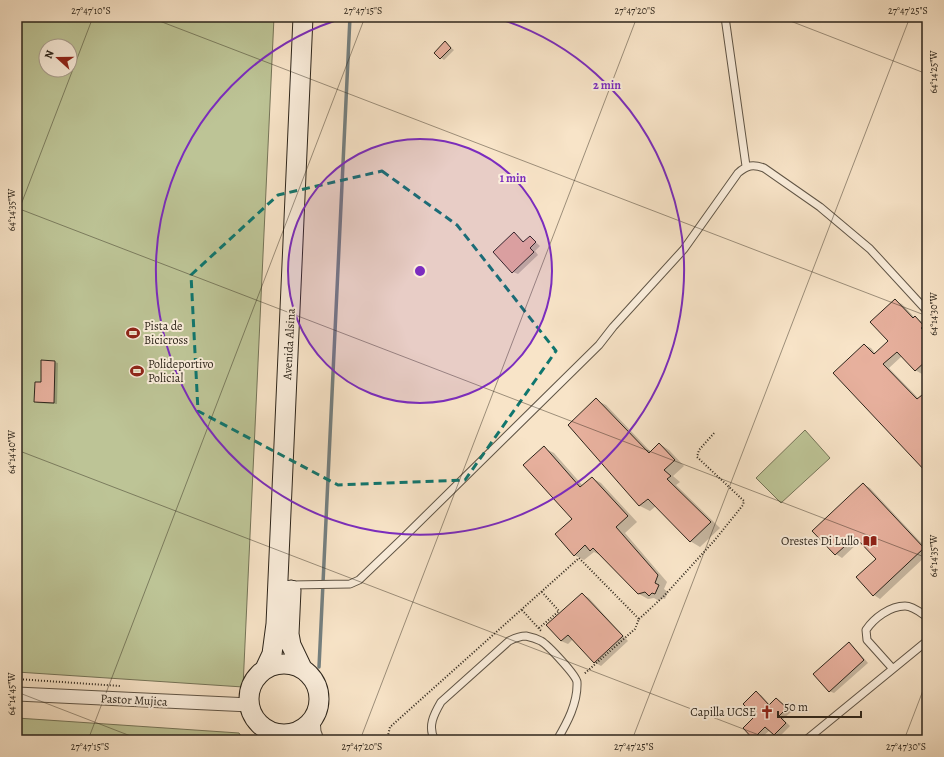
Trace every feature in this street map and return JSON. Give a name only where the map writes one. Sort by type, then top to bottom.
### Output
[{"type":"main road","name":"Avenida Alsina","points":[[246,699],[250,695],[252,685],[272,654],[276,624],[303,17]]},
{"type":"main road","name":"Avenida Alsina","points":[[313,718],[318,708],[319,696],[317,685],[311,676],[302,668],[291,645],[289,634],[315,17]]},
{"type":"main road","points":[[261,671],[274,665],[284,664],[302,668]]},
{"type":"main road","points":[[246,699],[258,722],[279,736],[303,728],[313,718]]},
{"type":"street","name":"Pastor Mujica","points":[[17,694],[246,699]]},
{"type":"street","points":[[313,718],[317,740]]},
{"type":"lane","points":[[725,17],[746,166]]},
{"type":"lane","points":[[291,585],[350,584],[359,580],[598,346],[613,327],[684,249],[738,173],[746,166],[756,165],[764,168],[820,207],[870,249],[927,311]]},
{"type":"lane","points":[[893,669],[867,640],[866,630],[872,621],[889,610],[905,606],[916,610],[927,617]]},
{"type":"lane","points":[[435,740],[431,727],[433,715],[441,702],[509,640],[528,636],[542,642],[567,667],[577,680],[571,714],[557,740]]},
{"type":"lane","points":[[806,740],[927,641]]},
{"type":"path","points":[[639,619],[663,597],[714,541],[743,505],[744,501],[697,457],[699,450],[715,432]]},
{"type":"path","points":[[539,628],[560,610],[542,592]]},
{"type":"path","points":[[522,610],[544,635],[542,642]]},
{"type":"path","points":[[577,680],[635,629]]},
{"type":"path","points":[[246,699],[261,671]]},
{"type":"path","points":[[17,680],[126,686]]},
{"type":"highlighted area","points":[[382,171],[457,225],[556,351],[465,480],[338,485],[198,411],[191,275],[278,195]]},
{"type":"green space","name":"Polideportivo Policial","points":[[17,17],[274,17],[243,687],[17,672]]},
{"type":"green space","points":[[805,430],[830,458],[781,503],[756,478]]},
{"type":"green space","points":[[17,718],[239,733],[244,740],[17,740]]},
{"type":"building","points":[[445,41],[451,48],[440,59],[434,53]]},
{"type":"building","points":[[514,232],[523,242],[530,236],[536,242],[530,248],[534,252],[512,273],[493,252]]},
{"type":"building","points":[[895,299],[913,318],[915,316],[924,326],[921,328],[927,334],[927,360],[915,371],[897,352],[883,364],[917,399],[927,391],[927,473],[833,373],[864,344],[874,354],[888,341],[870,322]]},
{"type":"building","points":[[41,360],[55,361],[54,403],[34,402],[35,382],[41,382]]},
{"type":"building","points":[[596,398],[649,453],[659,443],[675,460],[664,470],[671,476],[667,479],[711,522],[690,542],[648,499],[639,506],[568,425]]},
{"type":"building","points":[[544,446],[580,487],[592,477],[628,516],[616,527],[658,575],[655,583],[659,585],[655,594],[652,593],[649,596],[645,592],[638,594],[593,548],[590,551],[585,545],[574,556],[555,534],[572,519],[523,465]]},
{"type":"building","points":[[863,483],[924,548],[873,596],[856,577],[876,559],[855,537],[835,555],[812,531]]},
{"type":"building","points":[[582,593],[623,636],[594,663],[568,635],[561,641],[546,625]]},
{"type":"building","points":[[849,642],[864,660],[829,692],[813,674]]},
{"type":"building","name":"Capilla UCSE","points":[[756,691],[769,705],[776,698],[787,708],[779,716],[786,723],[774,735],[765,727],[753,739],[743,728],[755,716],[743,704]]},
{"type":"waterway","points":[[319,667],[350,17]]},
{"type":"place","name":"Pista de Bicicross","points":[[133,333]]},
{"type":"place","name":"Polideportivo Policial","points":[[137,371]]},
{"type":"place","name":"Orestes Di Lullo","points":[[870,541]]},
{"type":"place","name":"Capilla UCSE","points":[[767,712]]}]
